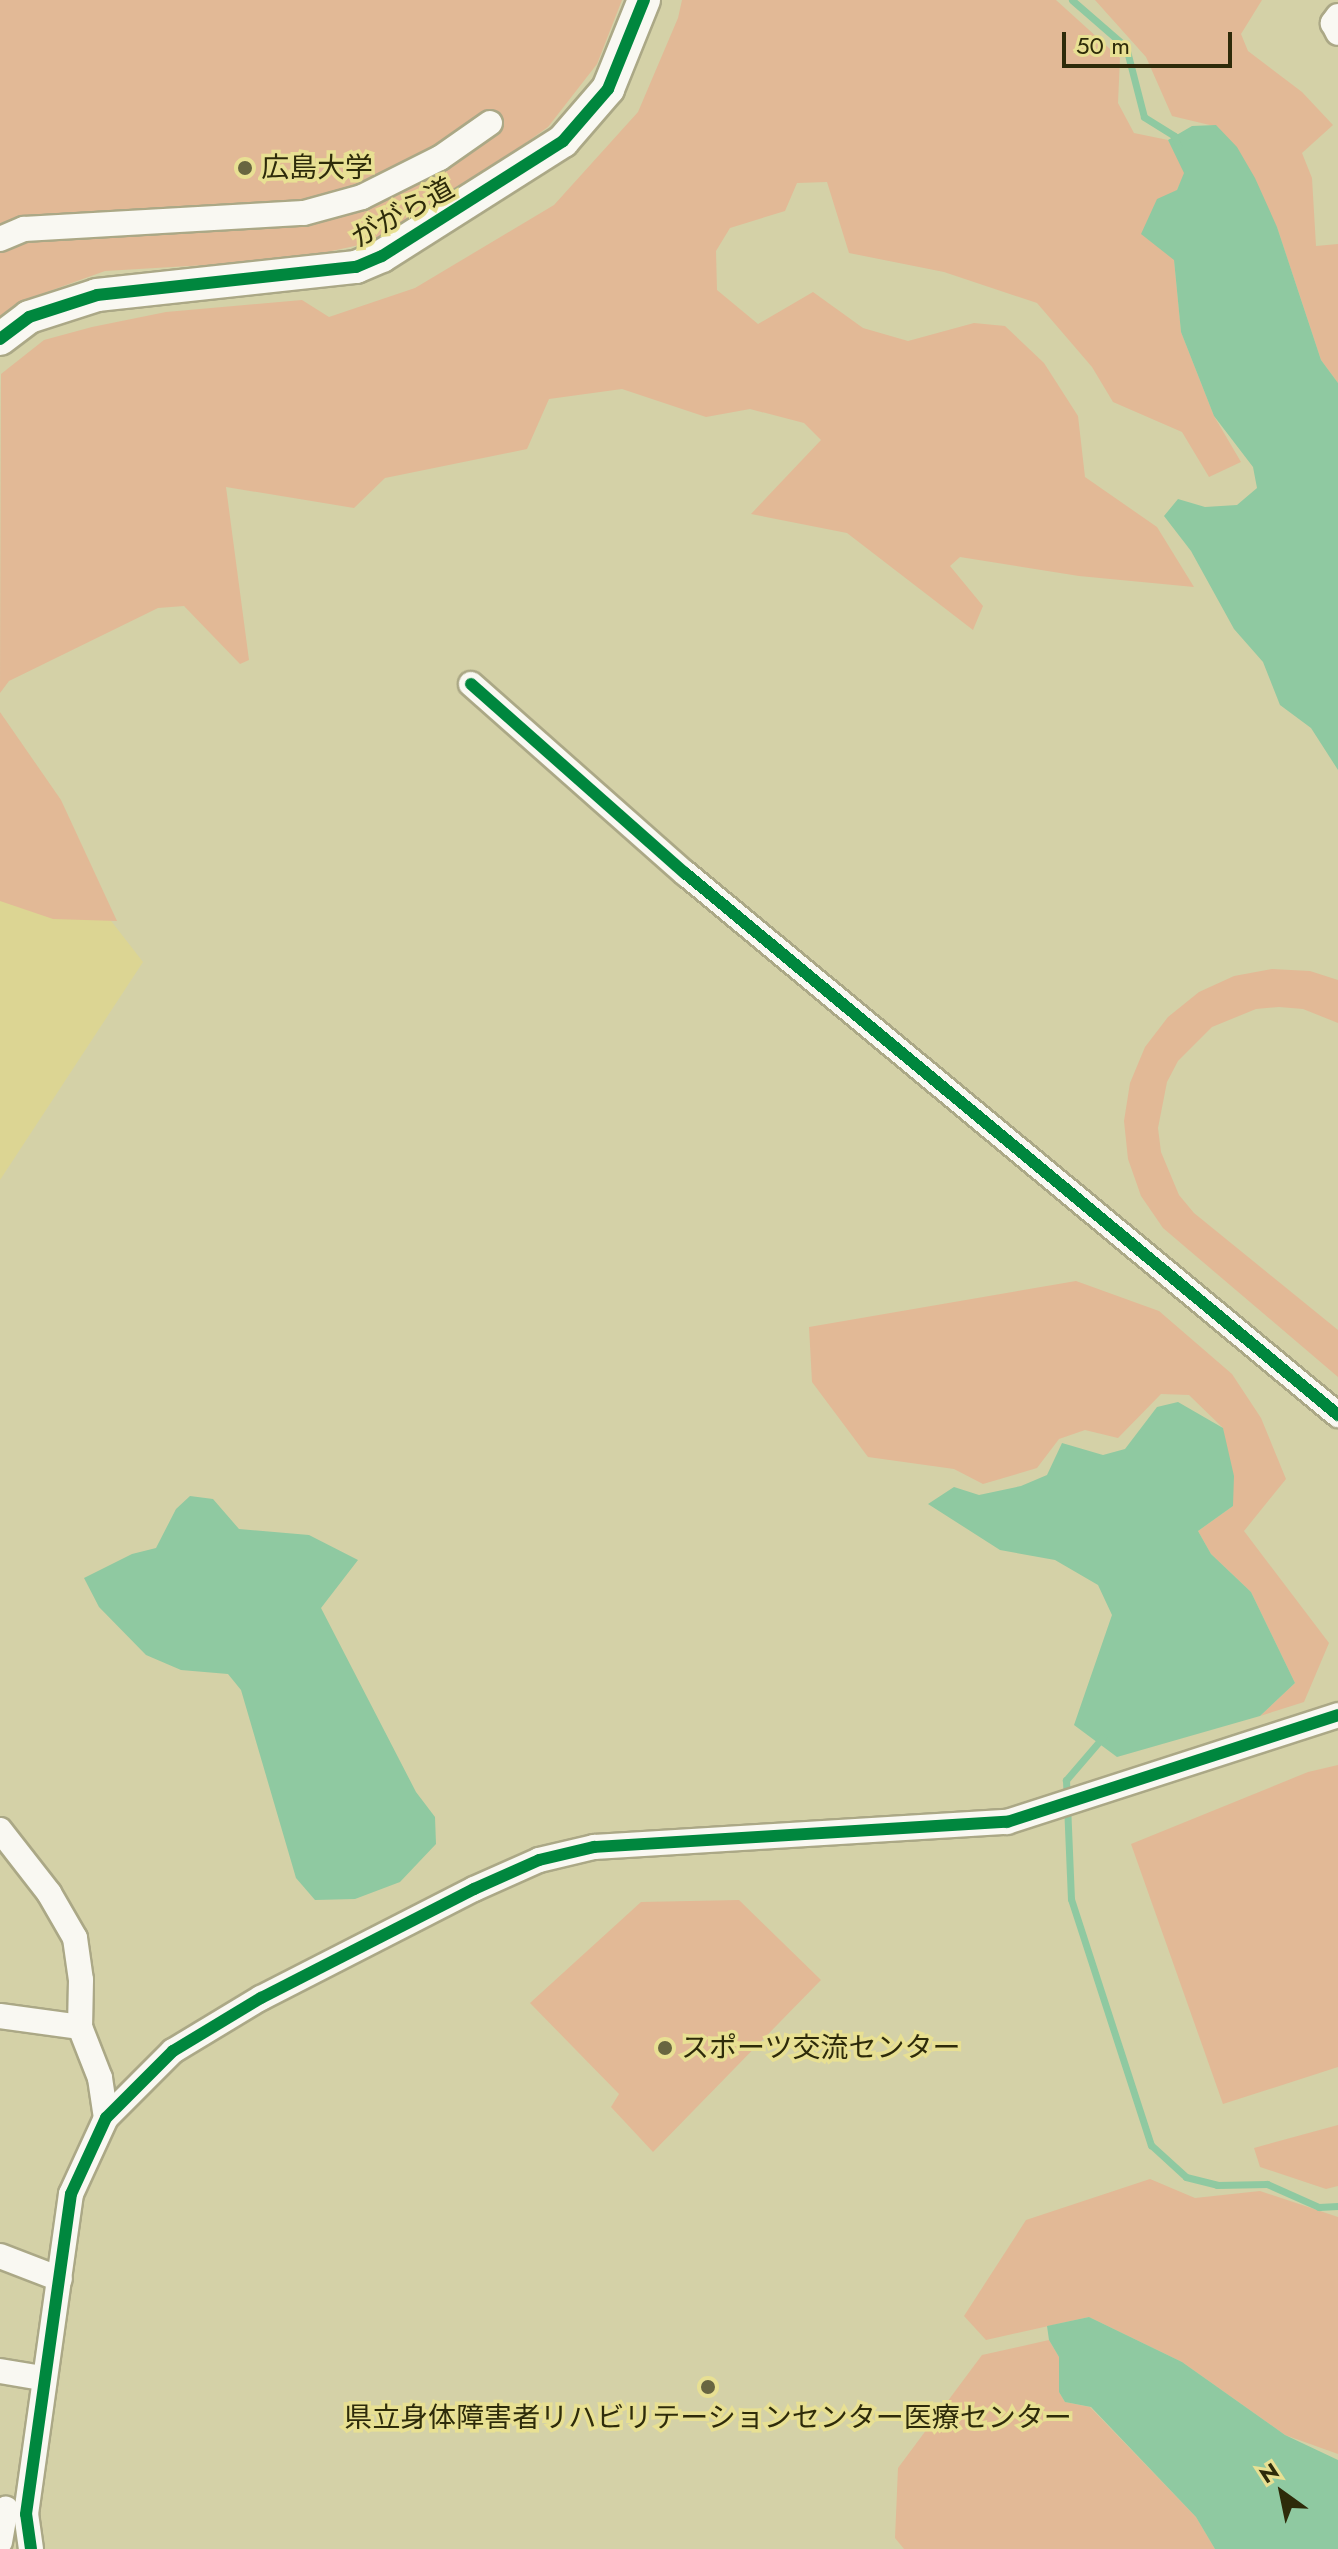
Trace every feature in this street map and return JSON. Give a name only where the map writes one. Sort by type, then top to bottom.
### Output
[{"type":"street","name":"ががら道","points":[[0,339],[29,317],[97,295],[356,267],[382,256],[563,141],[608,89],[628,49],[644,0]]},
{"type":"street","points":[[1338,16],[1333,23],[1338,33]]},
{"type":"street","points":[[0,239],[24,229],[304,213],[362,197],[440,158],[490,123]]},
{"type":"street","points":[[471,684],[685,873],[1338,1415]]},
{"type":"street","points":[[1,2540],[18,2522],[60,2279],[71,2194],[106,2118],[173,2051],[261,1998],[474,1889],[539,1860],[594,1847],[986,1824],[1081,1798],[1338,1715]]},
{"type":"street","points":[[0,1830],[49,1893],[75,1938],[81,1980],[80,2027],[100,2078],[106,2118]]},
{"type":"street","points":[[0,2016],[80,2027]]},
{"type":"street","points":[[0,2256],[60,2279]]},
{"type":"street","points":[[0,2371],[42,2378]]},
{"type":"shaded area","name":"広島大学","points":[[0,0],[622,0],[597,64],[548,127],[431,210],[364,244],[290,260],[105,271],[19,302],[0,316]]},
{"type":"shaded area","points":[[682,0],[1056,0],[1120,58],[1118,103],[1134,133],[1168,140],[1185,173],[1177,190],[1174,260],[1181,332],[1214,416],[1241,462],[1209,477],[1182,432],[1113,402],[1092,367],[1037,303],[944,272],[849,253],[827,182],[797,183],[785,211],[730,228],[716,251],[717,290],[758,324],[813,292],[863,328],[908,341],[974,323],[1005,326],[1044,363],[1078,416],[1085,477],[1157,527],[1194,587],[1079,576],[960,557],[950,566],[983,606],[973,630],[847,533],[751,514],[821,440],[804,423],[750,409],[706,417],[622,389],[549,399],[527,449],[385,478],[354,508],[226,487],[249,660],[240,664],[184,606],[158,608],[9,681],[0,693],[1,374],[44,340],[92,327],[166,312],[302,300],[329,317],[415,288],[554,205],[638,112],[678,18]]},
{"type":"shaded area","points":[[1095,0],[1262,0],[1241,34],[1248,51],[1302,92],[1333,125],[1302,153],[1312,178],[1316,246],[1338,244],[1338,383],[1321,360],[1277,227],[1218,127],[1172,116],[1146,57]]},
{"type":"shaded area","points":[[1216,125],[1237,147],[1255,178],[1277,227],[1321,360],[1338,383],[1338,770],[1311,728],[1280,705],[1263,662],[1234,629],[1191,551],[1164,516],[1178,499],[1205,507],[1237,505],[1257,488],[1253,467],[1214,416],[1181,332],[1174,260],[1141,234],[1157,199],[1177,190],[1184,173],[1168,140],[1192,126]]},
{"type":"shaded area","points":[[0,712],[61,800],[117,921],[53,919],[0,901]]},
{"type":"shaded area","points":[[0,778],[143,962],[0,1180]]},
{"type":"shaded area","points":[[1272,969],[1310,971],[1338,980],[1338,1023],[1303,1009],[1279,1007],[1256,1009],[1212,1027],[1178,1061],[1167,1082],[1158,1128],[1161,1152],[1179,1195],[1194,1213],[1338,1330],[1338,1377],[1163,1228],[1141,1196],[1128,1159],[1124,1121],[1130,1083],[1145,1047],[1168,1017],[1199,992],[1234,976]]},
{"type":"shaded area","points":[[1076,1281],[1159,1311],[1232,1374],[1261,1418],[1286,1479],[1244,1531],[1329,1643],[1304,1702],[1260,1716],[1295,1683],[1251,1592],[1211,1554],[1198,1531],[1233,1506],[1223,1428],[1189,1395],[1161,1394],[1118,1438],[1085,1430],[1059,1439],[1037,1468],[983,1484],[954,1469],[868,1457],[812,1382],[809,1327]]},
{"type":"shaded area","points":[[1178,1402],[1223,1428],[1234,1476],[1233,1506],[1198,1531],[1211,1554],[1251,1592],[1295,1683],[1260,1716],[1117,1757],[1074,1725],[1112,1615],[1098,1585],[1055,1560],[1000,1550],[928,1504],[954,1487],[979,1495],[1021,1486],[1047,1475],[1062,1443],[1103,1455],[1125,1449],[1157,1407]]},
{"type":"shaded area","points":[[190,1496],[213,1499],[239,1529],[309,1535],[358,1560],[321,1608],[416,1792],[435,1817],[436,1844],[400,1882],[355,1899],[315,1900],[296,1878],[241,1690],[228,1674],[181,1670],[146,1655],[99,1607],[84,1578],[132,1554],[156,1548],[176,1509]]},
{"type":"shaded area","points":[[1338,1765],[1338,2067],[1223,2104],[1131,1844],[1308,1772]]},
{"type":"shaded area","name":"スポーツ交流センター","points":[[739,1900],[821,1980],[653,2152],[611,2107],[619,2094],[530,2003],[641,1902]]},
{"type":"shaded area","points":[[1338,2125],[1338,2186],[1326,2189],[1260,2167],[1254,2148]]},
{"type":"shaded area","points":[[1150,2179],[1195,2198],[1260,2191],[1338,2217],[1338,2454],[1285,2435],[1182,2362],[1089,2317],[986,2340],[964,2316],[1026,2220]]},
{"type":"shaded area","points":[[1089,2317],[1182,2362],[1285,2435],[1338,2460],[1338,2549],[1215,2549],[1196,2517],[1091,2407],[1065,2402],[1059,2392],[1059,2357],[1049,2340],[1047,2326]]},
{"type":"shaded area","points":[[1049,2340],[1059,2357],[1059,2392],[1065,2402],[1090,2407],[1196,2517],[1215,2549],[904,2549],[895,2538],[898,2468],[982,2355]]},
{"type":"waterway","points":[[1072,0],[1126,47],[1144,117],[1174,136],[1178,145]]},
{"type":"waterway","points":[[1103,1737],[1066,1780],[1071,1899],[1151,2145],[1186,2177],[1217,2185],[1267,2184],[1319,2207],[1338,2206]]},
{"type":"cycle path","points":[[0,339],[29,317],[97,295],[356,267],[382,256],[563,141],[608,89],[644,0]]},
{"type":"cycle path","points":[[471,684],[685,873],[1338,1415]]},
{"type":"cycle path","points":[[31,2549],[26,2514],[71,2194],[106,2118],[173,2051],[261,1998],[474,1889],[539,1860],[594,1847],[1007,1822],[1338,1715]]},
{"type":"place","name":"広島大学","points":[[245,168]]},
{"type":"place","name":"スポーツ交流センター","points":[[665,2048]]},
{"type":"place","name":"県立身体障害者リハビリテーションセンター医療センター","points":[[708,2387]]}]
